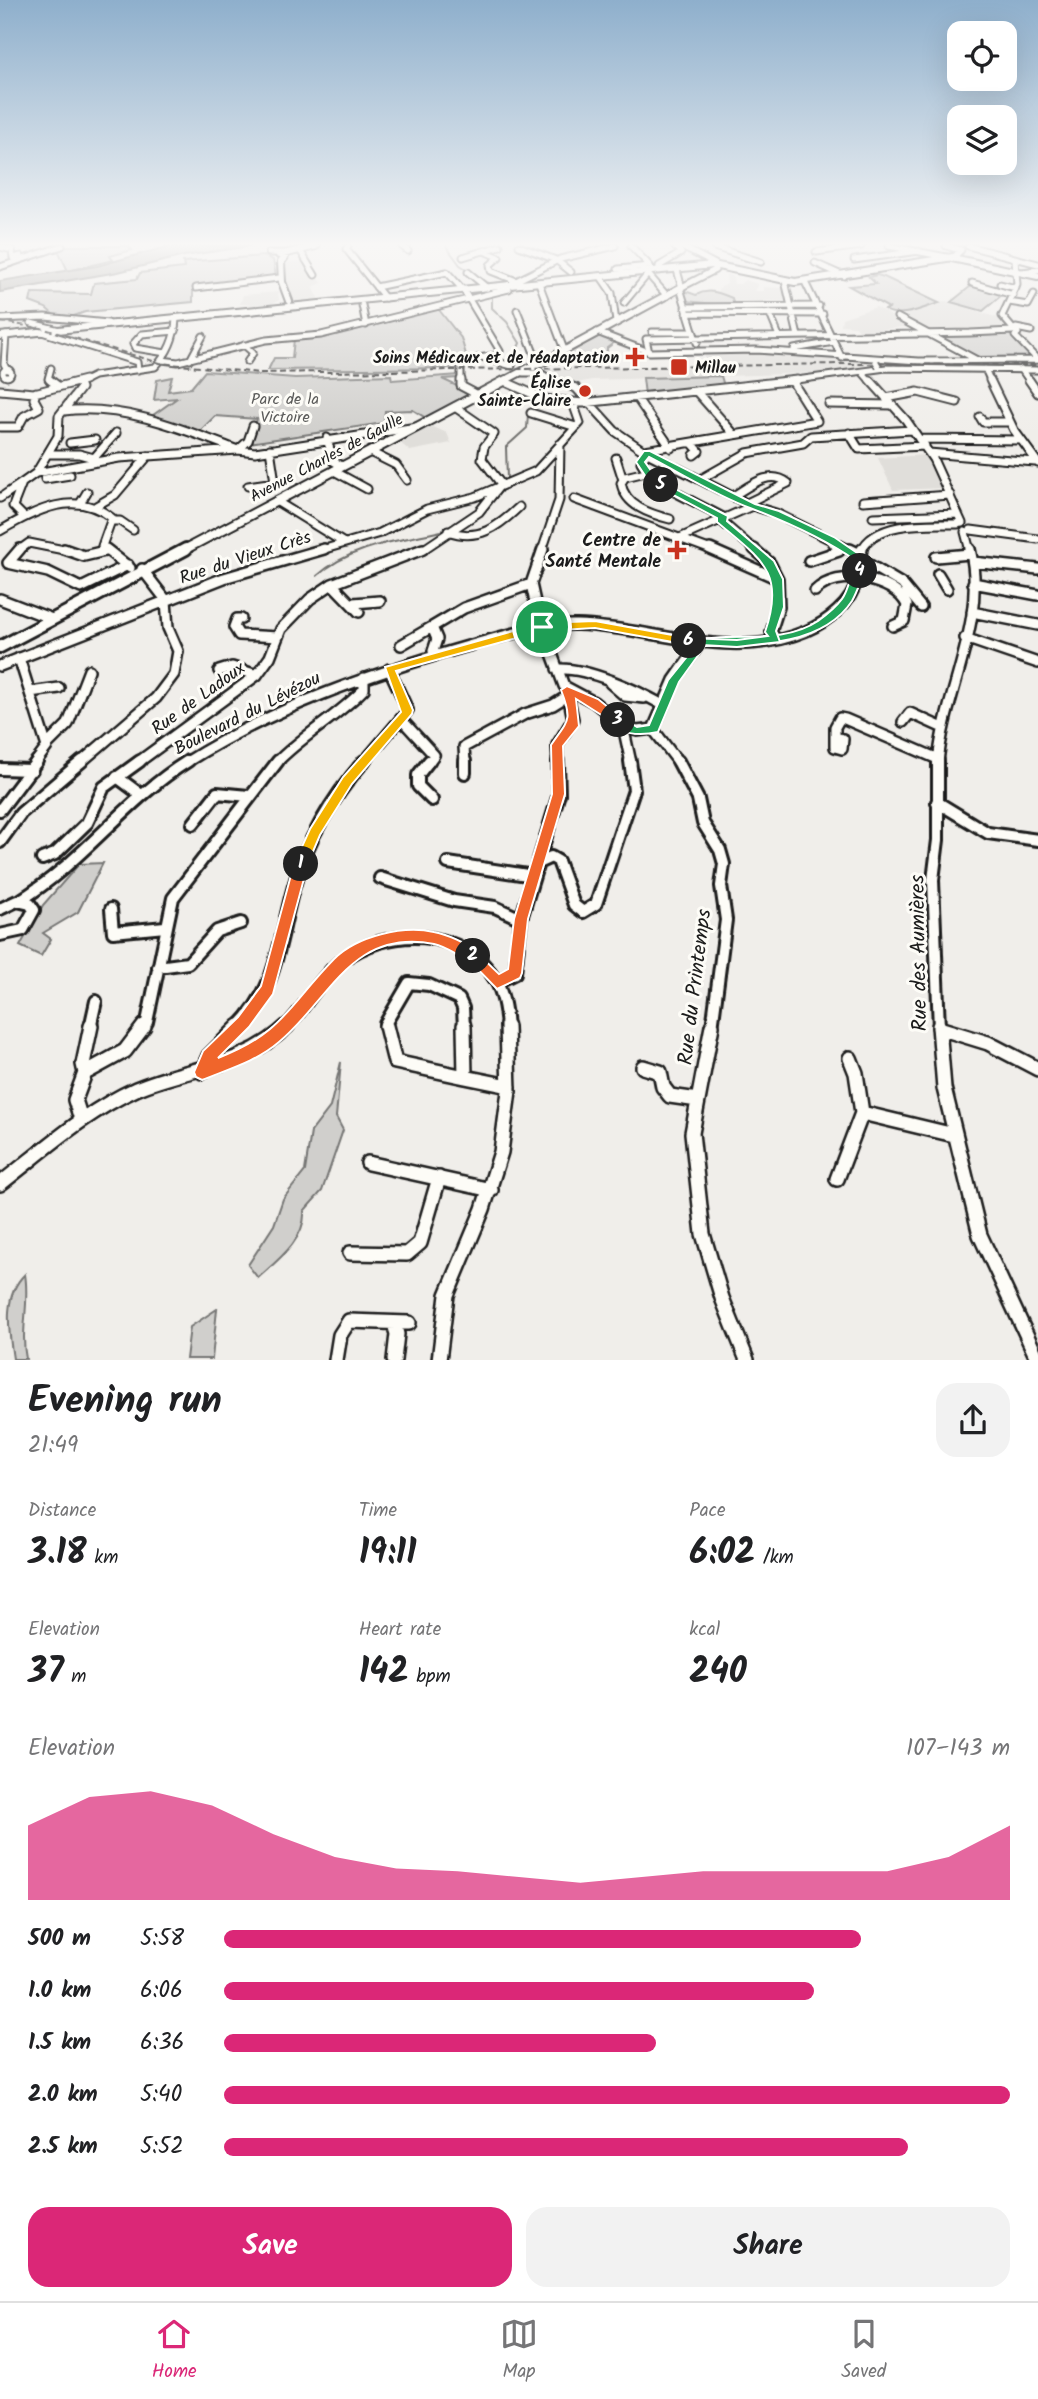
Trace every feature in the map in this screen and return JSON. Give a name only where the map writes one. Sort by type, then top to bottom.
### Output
[{"type":"main road","points":[[3,336],[264,309]]},
{"type":"main road","points":[[503,383],[640,309]]},
{"type":"main road","name":"Avenue Charles de Gaulle","points":[[0,646],[538,363]]},
{"type":"street","points":[[362,309],[366,325]]},
{"type":"street","points":[[176,331],[142,334],[133,344],[135,348],[190,360],[244,345],[321,335],[427,309]]},
{"type":"street","points":[[474,309],[500,351],[497,355],[461,361],[461,386],[478,395]]},
{"type":"street","points":[[550,309],[565,348]]},
{"type":"street","points":[[615,309],[619,320]]},
{"type":"street","points":[[619,320],[622,309]]},
{"type":"street","points":[[686,310],[700,309]]},
{"type":"street","points":[[768,309],[779,336]]},
{"type":"street","points":[[792,309],[798,336]]},
{"type":"street","points":[[821,309],[842,358]]},
{"type":"street","points":[[1005,309],[1002,316],[1021,330]]},
{"type":"street","points":[[517,310],[538,363]]},
{"type":"street","points":[[686,310],[823,314]]},
{"type":"street","points":[[686,310],[696,351]]},
{"type":"street","points":[[0,319],[45,317],[109,324]]},
{"type":"street","points":[[897,317],[983,365],[1010,422],[1036,463]]},
{"type":"street","points":[[0,390],[36,392],[79,383],[94,376],[155,367],[164,356],[176,331],[176,319]]},
{"type":"street","points":[[31,323],[60,330]]},
{"type":"street","points":[[652,332],[833,339],[1021,330]]},
{"type":"street","points":[[1021,330],[1015,336],[1037,363]]},
{"type":"street","points":[[42,332],[137,362],[138,370]]},
{"type":"street","points":[[597,332],[649,352],[756,350],[842,358],[899,368],[1037,363]]},
{"type":"street","points":[[649,352],[646,339],[694,335]]},
{"type":"street","points":[[3,336],[5,373],[22,377]]},
{"type":"street","points":[[190,360],[203,336]]},
{"type":"street","points":[[794,349],[833,339]]},
{"type":"street","points":[[244,345],[253,353],[261,354]]},
{"type":"street","points":[[247,362],[253,353]]},
{"type":"street","points":[[482,358],[512,366]]},
{"type":"street","points":[[503,383],[540,398],[573,403],[863,373],[877,364],[983,365],[1021,369],[1037,363]]},
{"type":"street","points":[[51,368],[48,379],[58,386]]},
{"type":"street","points":[[1021,369],[1038,393]]},
{"type":"street","points":[[526,371],[541,373],[555,382],[571,386],[615,431],[645,451],[750,504],[776,513],[833,541],[860,557],[902,584],[921,607]]},
{"type":"street","name":"Rue des Aumières","points":[[863,373],[893,405],[927,450],[964,528],[972,558],[972,612],[943,728],[938,759],[933,883],[939,1028],[944,1088],[980,1236],[1038,1360]]},
{"type":"street","points":[[645,451],[817,421],[792,381]]},
{"type":"street","points":[[0,498],[36,473],[58,436],[58,421],[81,386],[79,383]]},
{"type":"street","points":[[695,391],[734,434]]},
{"type":"street","points":[[0,427],[13,428],[24,421],[24,416],[40,407],[34,399],[36,392]]},
{"type":"street","points":[[886,398],[918,392],[957,402]]},
{"type":"street","points":[[636,397],[671,448]]},
{"type":"street","points":[[531,413],[576,427],[580,423],[573,403]]},
{"type":"street","points":[[830,404],[893,405]]},
{"type":"street","points":[[455,407],[494,434],[484,447],[482,459],[501,484]]},
{"type":"street","points":[[64,411],[93,408],[135,415],[251,452],[327,438],[417,427]]},
{"type":"street","points":[[980,417],[983,422],[1010,422]]},
{"type":"street","points":[[44,480],[95,460],[238,450],[248,441],[253,426]]},
{"type":"street","name":"Rue du Vieux Crès","points":[[0,666],[257,567],[380,533],[427,509],[464,501],[536,471],[576,427]]},
{"type":"street","points":[[701,479],[747,453],[807,442],[811,436],[912,430]]},
{"type":"street","points":[[95,460],[116,433]]},
{"type":"street","points":[[849,433],[859,449],[927,450],[968,459],[981,465],[986,464],[987,459],[1001,457],[1036,463]]},
{"type":"street","points":[[327,438],[332,461],[338,469],[367,489]]},
{"type":"street","points":[[919,439],[1021,440]]},
{"type":"street","points":[[79,454],[74,443],[95,440]]},
{"type":"street","points":[[692,443],[699,451],[694,455]]},
{"type":"street","points":[[497,982],[515,973],[521,919],[538,863],[547,854],[559,794],[557,745],[573,726],[575,715],[532,598],[531,584],[559,500],[559,444]]},
{"type":"street","points":[[248,486],[275,482],[270,449]]},
{"type":"street","points":[[645,451],[641,462],[653,481],[722,519],[770,563],[778,579],[779,607],[771,632],[776,639]]},
{"type":"street","points":[[370,452],[396,465],[407,480]]},
{"type":"street","points":[[50,454],[79,454],[95,460]]},
{"type":"street","points":[[96,506],[115,495],[148,456]]},
{"type":"street","points":[[616,458],[623,480],[620,487],[625,498],[670,519]]},
{"type":"street","points":[[623,480],[646,472]]},
{"type":"street","points":[[36,473],[70,475]]},
{"type":"street","points":[[682,537],[722,519],[788,483],[783,478],[773,476],[735,495]]},
{"type":"street","points":[[22,483],[13,504],[24,517]]},
{"type":"street","name":"Rue de Ladoux","points":[[42,859],[55,854],[82,830],[92,815],[98,795],[117,777],[257,675],[294,614],[332,584],[419,552],[479,512],[501,484]]},
{"type":"street","points":[[81,502],[87,492]]},
{"type":"street","points":[[863,502],[950,495]]},
{"type":"street","points":[[573,499],[641,526],[682,537],[778,579]]},
{"type":"street","points":[[276,501],[344,543]]},
{"type":"street","points":[[0,531],[44,507],[81,502],[96,506],[113,520],[120,521],[133,530]]},
{"type":"street","points":[[448,531],[476,539],[493,531],[519,507]]},
{"type":"street","points":[[873,517],[958,514]]},
{"type":"street","points":[[0,842],[21,813],[159,695],[169,682],[178,659],[168,628],[166,600],[152,582],[105,551],[101,542],[113,520]]},
{"type":"street","points":[[542,627],[595,624],[700,643],[776,639],[822,624],[847,601],[859,576],[860,557],[865,544],[888,529],[933,525],[1038,539]]},
{"type":"street","points":[[809,561],[839,551],[833,541]]},
{"type":"street","points":[[4,563],[23,545],[29,543],[61,548],[83,556],[105,551]]},
{"type":"street","points":[[936,557],[972,558],[1038,569]]},
{"type":"street","points":[[4,563],[48,572],[81,588],[138,572]]},
{"type":"street","points":[[939,573],[947,589]]},
{"type":"street","points":[[815,591],[820,584],[859,576],[871,579],[905,600],[908,607],[904,621],[893,626]]},
{"type":"street","points":[[973,583],[1038,595]]},
{"type":"street","points":[[332,584],[345,600],[353,603],[380,601]]},
{"type":"street","points":[[401,645],[464,608],[531,584]]},
{"type":"street","points":[[0,599],[52,619]]},
{"type":"street","points":[[353,603],[359,612]]},
{"type":"street","points":[[972,612],[1010,620],[1038,622]]},
{"type":"street","points":[[241,619],[237,619],[234,627],[239,635],[278,637]]},
{"type":"street","points":[[432,627],[437,639],[433,651]]},
{"type":"street","name":"Boulevard du Lévézou","points":[[0,909],[38,891],[140,794],[202,752],[319,695],[363,678],[542,627]]},
{"type":"street","points":[[965,638],[1038,663]]},
{"type":"street","points":[[568,692],[594,702],[623,726],[637,731],[653,729],[674,680],[698,650],[700,643]]},
{"type":"street","points":[[19,658],[40,733],[47,746]]},
{"type":"street","points":[[219,671],[232,667],[257,675]]},
{"type":"street","points":[[557,669],[572,668],[610,683],[618,693],[637,700],[645,698],[663,705]]},
{"type":"street","points":[[202,1072],[209,1056],[243,1022],[268,989],[303,858],[314,833],[348,780],[408,710],[389,669]]},
{"type":"street","points":[[0,810],[32,770],[47,746],[60,739],[80,701],[89,670]]},
{"type":"street","points":[[85,1073],[125,1051],[147,1022],[173,898],[248,796],[299,739],[355,699],[365,685],[363,678]]},
{"type":"street","points":[[30,692],[59,688]]},
{"type":"street","points":[[465,773],[464,747],[525,714],[553,705],[568,692]]},
{"type":"street","points":[[902,722],[909,713],[943,728]]},
{"type":"street","points":[[401,719],[434,755],[418,775],[418,786],[432,800]]},
{"type":"street","points":[[835,737],[838,721],[845,719],[938,759]]},
{"type":"street","points":[[547,854],[563,868],[574,905],[578,910],[589,911],[596,904],[634,790],[623,726]]},
{"type":"street","name":"Rue du Printemps","points":[[653,729],[680,764],[698,799],[703,823],[720,850],[724,864],[721,886],[726,920],[710,1040],[692,1133],[703,1234],[722,1298],[747,1360]]},
{"type":"street","points":[[0,769],[32,770]]},
{"type":"street","points":[[117,777],[140,794]]},
{"type":"street","points":[[193,824],[217,793],[248,796]]},
{"type":"street","points":[[937,802],[988,833],[1038,841]]},
{"type":"street","points":[[448,863],[534,876]]},
{"type":"street","points":[[380,878],[454,901],[495,906],[521,919]]},
{"type":"street","name":"Boulevard du Lévézou","points":[[0,934],[13,934],[24,929],[32,919],[32,906],[38,891]]},
{"type":"street","points":[[0,897],[32,906]]},
{"type":"street","points":[[111,909],[113,932],[165,928]]},
{"type":"street","points":[[158,967],[188,963],[217,931],[242,923]]},
{"type":"street","points":[[0,1184],[82,1119],[138,1088],[202,1072],[251,1053],[298,1015],[341,962],[382,940],[415,936],[450,943],[476,958],[497,982],[505,1010],[509,1086],[506,1142],[491,1190],[446,1301],[439,1360]]},
{"type":"street","points":[[465,1078],[463,1008],[459,999],[429,985],[409,983],[385,1024],[395,1062],[465,1078],[509,1086]]},
{"type":"street","points":[[82,1119],[75,1100],[85,1073],[83,1064],[96,1001]]},
{"type":"street","points":[[939,1028],[988,1043],[1038,1069]]},
{"type":"street","points":[[837,1179],[862,1113],[856,1073],[850,1058]]},
{"type":"street","points":[[643,1067],[660,1072],[663,1087],[670,1096],[698,1100]]},
{"type":"street","points":[[862,1113],[954,1135]]},
{"type":"street","points":[[368,1163],[491,1190]]},
{"type":"street","points":[[350,1253],[407,1254],[420,1243],[439,1178]]},
{"type":"street","points":[[336,1360],[343,1328],[349,1321],[387,1321],[401,1324],[394,1360]]},
{"type":"shaded area","points":[[868,309],[880,309],[908,326],[861,333],[856,326],[841,325],[842,318]]},
{"type":"shaded area","points":[[919,309],[972,309],[1001,319],[1008,329],[920,329],[904,314]]},
{"type":"shaded area","points":[[756,349],[864,360],[1029,363],[1035,367],[883,366],[816,373],[592,380],[572,384],[526,372],[532,368],[707,366],[703,350]]},
{"type":"shaded area","points":[[429,425],[447,433],[451,443],[410,451],[398,441]]},
{"type":"shaded area","points":[[926,455],[932,460],[945,488],[893,490],[878,458]]},
{"type":"green space","points":[[48,309],[112,309],[85,312],[71,317],[55,316]]},
{"type":"green space","points":[[421,309],[439,309],[461,338],[467,358],[458,361],[459,368],[268,370],[274,358],[292,358],[294,339]]},
{"type":"green space","points":[[886,309],[920,309],[898,313]]},
{"type":"green space","points":[[1010,333],[1033,357],[984,361],[930,335]]},
{"type":"green space","points":[[600,336],[615,342],[607,348],[607,352],[580,362],[547,363]]},
{"type":"green space","name":"Parc de la Victoire","points":[[205,371],[295,378],[391,375],[392,380],[459,375],[459,378],[442,379],[472,393],[426,418],[413,410],[385,411],[384,423],[249,443],[257,419],[215,416],[197,434],[149,418],[177,398],[154,400],[157,380],[172,377],[168,391],[191,388]]},
{"type":"green space","points":[[721,376],[724,386],[645,395],[643,378]]},
{"type":"green space","points":[[103,863],[78,912],[43,933],[51,939],[41,956],[20,946],[43,905],[79,864]]},
{"type":"green space","points":[[341,1062],[336,1117],[343,1130],[322,1191],[304,1211],[296,1240],[258,1278],[248,1265],[274,1225],[283,1199],[305,1171],[311,1132],[330,1107]]},
{"type":"green space","points":[[25,1274],[26,1359],[13,1359],[9,1326],[10,1303]]},
{"type":"green space","points":[[217,1309],[212,1359],[186,1359],[190,1327]]},
{"type":"waterway","points":[[494,309],[507,322],[520,343],[514,357],[517,364]]},
{"type":"waterway","points":[[542,377],[546,388],[542,396]]},
{"type":"waterway","points":[[531,410],[539,400]]},
{"type":"waterway","points":[[507,479],[506,447],[527,428],[528,414]]},
{"type":"waterway","points":[[485,510],[504,488]]},
{"type":"waterway","points":[[317,576],[345,557],[361,550],[446,530]]},
{"type":"railway","points":[[0,322],[41,328],[160,363],[260,373],[841,364],[1038,365]]},
{"type":"place","name":"Soins Médicaux et de réadaptation","points":[[635,357]]},
{"type":"place","name":"Millau","points":[[679,367]]},
{"type":"place","name":"Église Sainte-Claire","points":[[585,391]]},
{"type":"place","name":"Centre de Santé Mentale","points":[[677,550]]},
{"type":"route","points":[[542,627],[389,669],[408,710],[348,780],[314,833],[296,879],[274,974],[268,989],[243,1022],[209,1056],[202,1072],[251,1053],[272,1038],[298,1015],[330,972],[341,962],[382,940],[432,937],[450,943],[476,958],[497,982],[515,973],[521,919],[559,794],[557,745],[573,726],[575,715],[567,690],[594,702],[611,713],[623,726],[637,731],[653,729],[674,680],[698,650],[700,643],[776,639],[799,634],[822,624],[847,601],[859,576],[860,559],[824,536],[762,507],[752,506],[749,502],[647,453],[641,462],[653,481],[724,518],[720,520],[757,550],[776,571],[779,607],[771,632],[776,639],[744,643],[700,643],[595,624],[542,627]]}]
